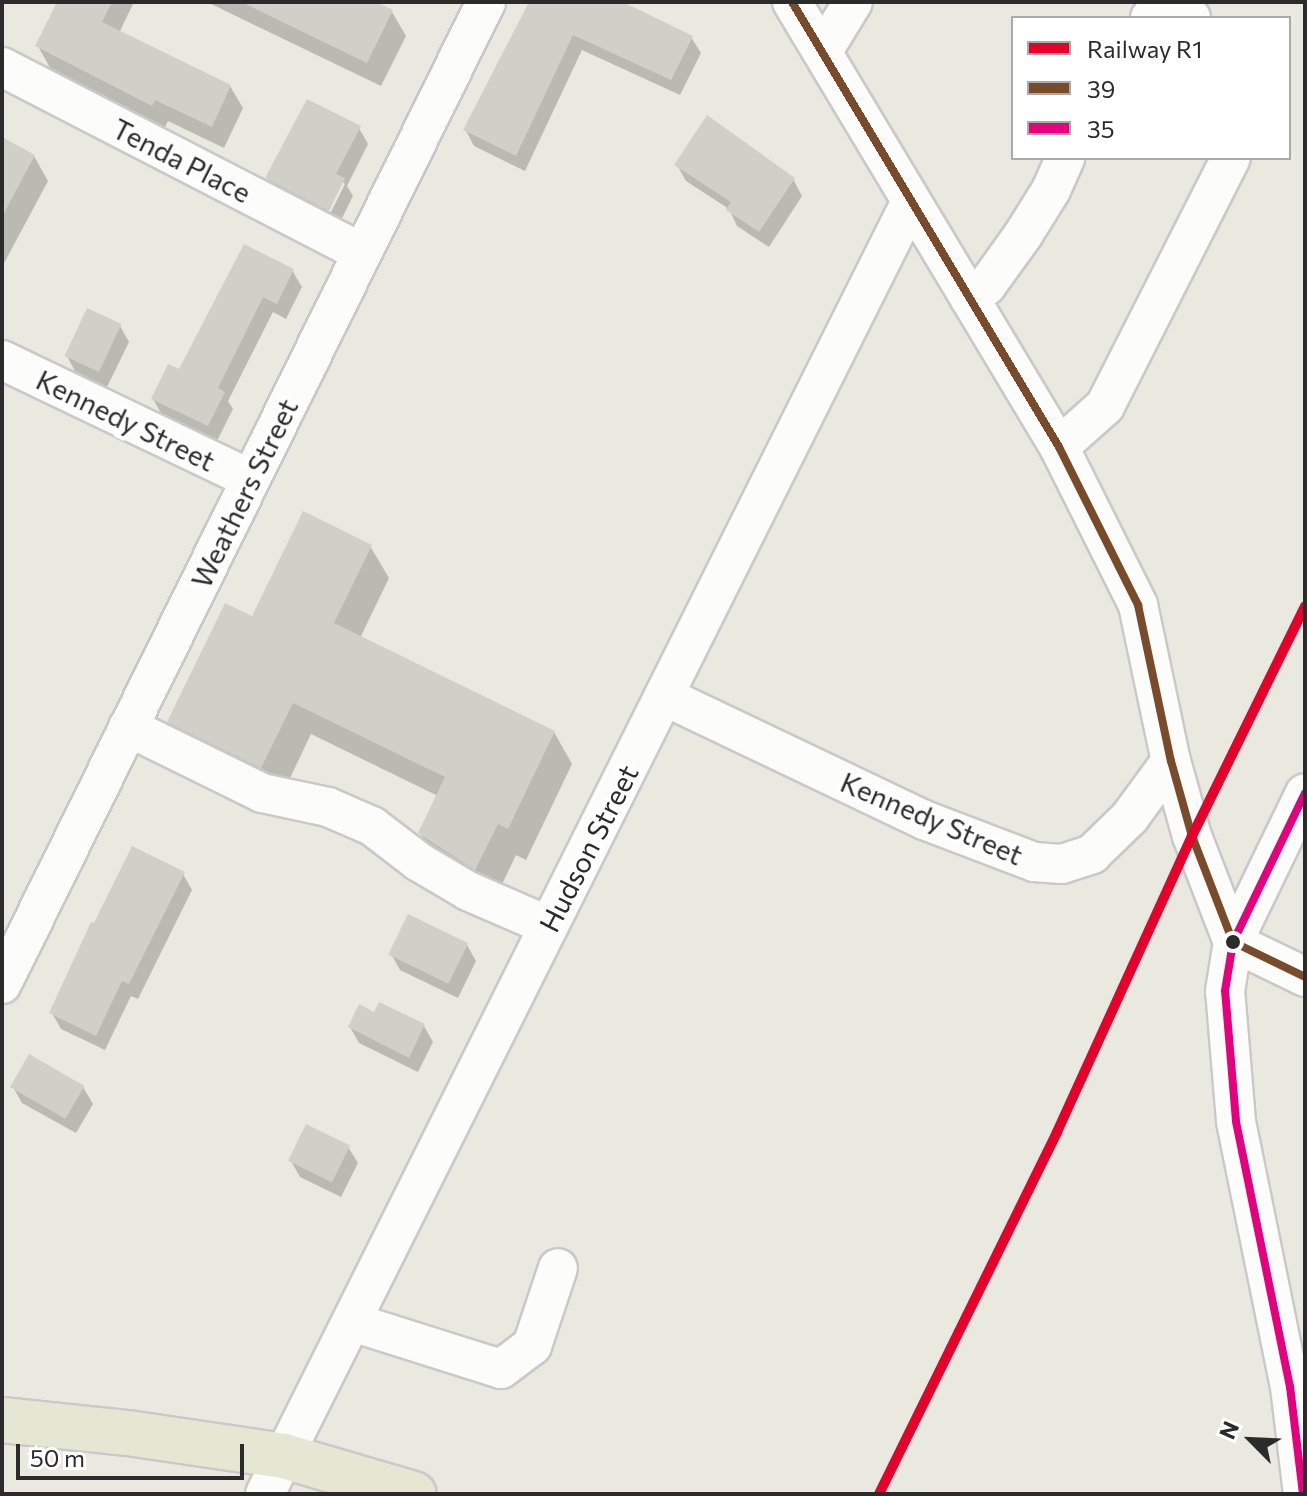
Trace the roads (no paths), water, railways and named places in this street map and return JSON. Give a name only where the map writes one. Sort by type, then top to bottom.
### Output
[{"type":"main road","points":[[2,1420],[128,1433],[284,1456],[414,1494]]},
{"type":"street","points":[[792,2],[1059,447],[1138,605],[1171,761],[1192,836],[1233,942],[1305,977]]},
{"type":"street","points":[[823,51],[853,2]]},
{"type":"street","name":"Weathers Street","points":[[2,984],[482,3]]},
{"type":"street","points":[[1152,16],[1154,13],[1180,11],[1188,16]]},
{"type":"street","name":"Tenda Place","points":[[2,67],[362,253]]},
{"type":"street","points":[[970,299],[987,285],[1023,235],[1051,190],[1064,160]]},
{"type":"street","points":[[1059,447],[1105,406],[1230,160]]},
{"type":"street","name":"Hudson Street","points":[[265,1494],[911,201]]},
{"type":"street","name":"Kennedy Street","points":[[2,360],[250,479]]},
{"type":"street","name":"Kennedy Street","points":[[664,696],[924,820],[1034,862],[1062,864],[1092,854],[1130,817],[1171,761]]},
{"type":"street","points":[[128,727],[262,793],[328,807],[372,826],[419,862],[468,891],[549,926]]},
{"type":"street","points":[[1303,1494],[1290,1387],[1236,1121],[1225,991],[1233,942],[1305,793]]},
{"type":"street","points":[[352,1322],[501,1369],[532,1346],[558,1268]]},
{"type":"street","points":[[1270,1278],[1305,1296]]},
{"type":"rail line","name":"R1","points":[[879,1494],[1057,1132],[1192,836],[1305,606]]}]
